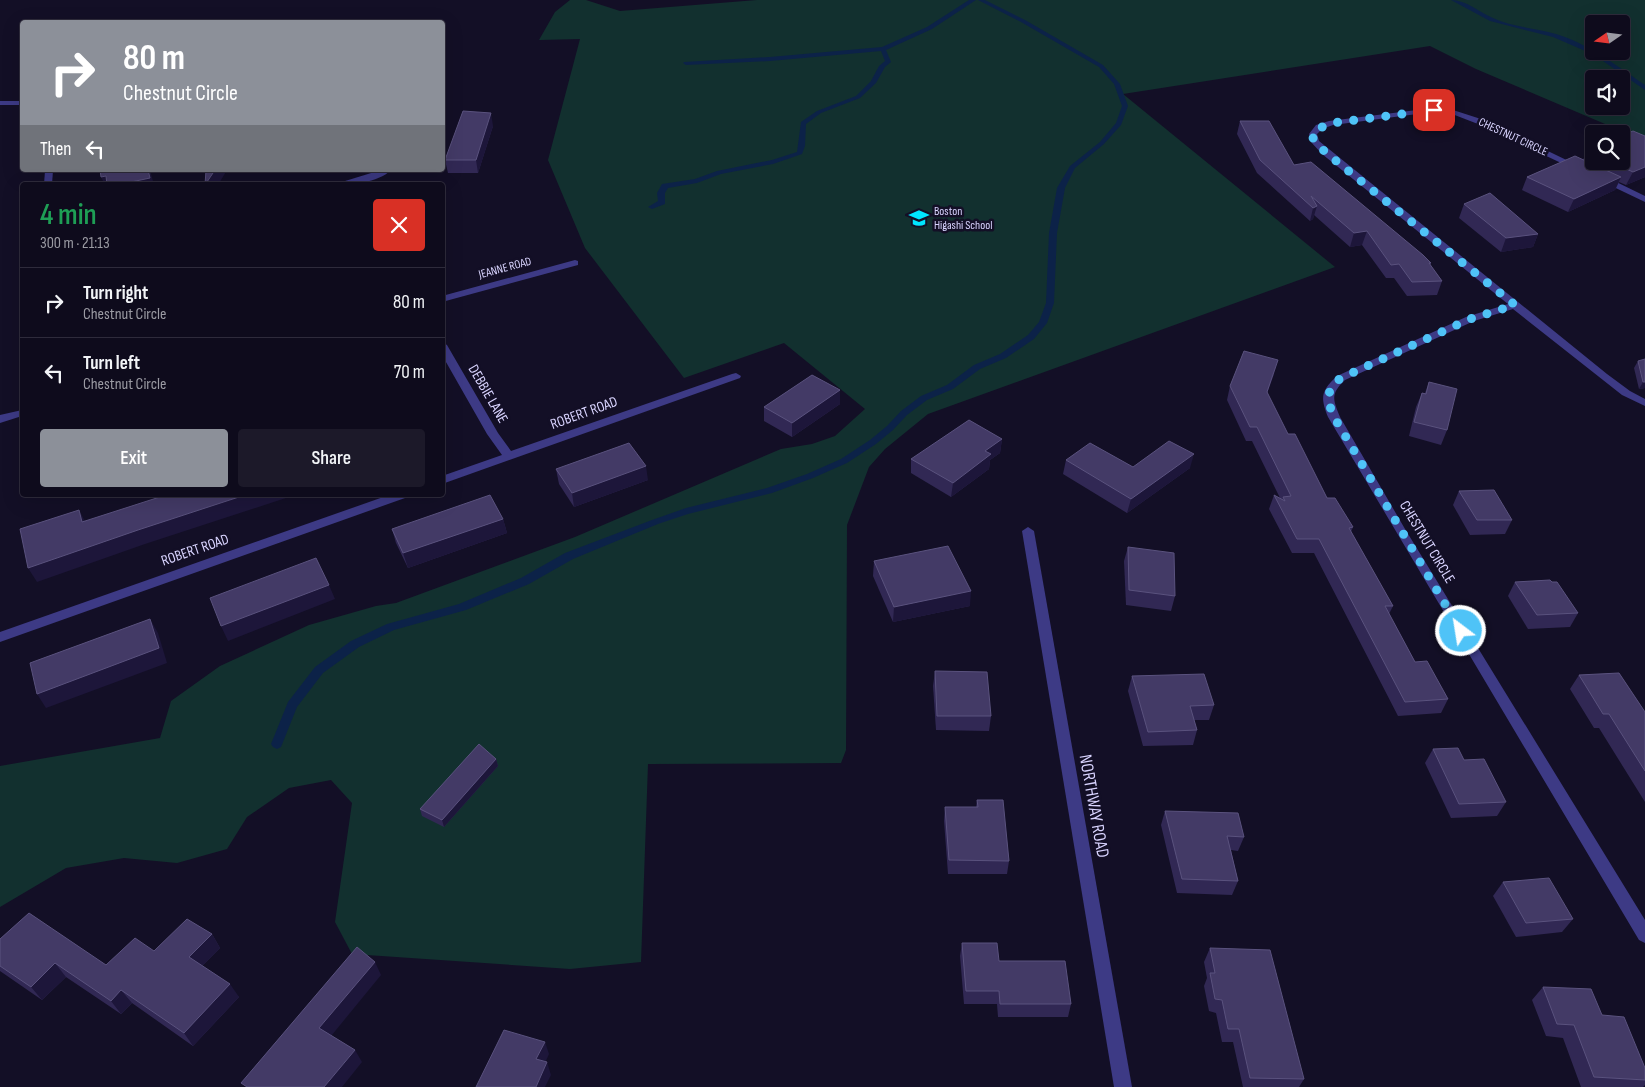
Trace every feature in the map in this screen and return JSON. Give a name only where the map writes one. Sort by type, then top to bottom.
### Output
[{"type":"street","points":[[0,103],[20,103]]},
{"type":"street","name":"CHESTNUT CIRCLE","points":[[1645,198],[1473,118],[1444,111],[1424,111],[1332,123],[1320,127],[1313,134],[1315,142],[1325,152],[1614,385],[1645,403]]},
{"type":"street","points":[[349,182],[383,172]]},
{"type":"street","name":"JEANNE ROAD","points":[[445,298],[575,263]]},
{"type":"street","name":"CHESTNUT CIRCLE","points":[[1515,305],[1470,319],[1341,378],[1330,388],[1328,402],[1334,417],[1388,509],[1645,935]]},
{"type":"street","name":"DEBBIE LANE","points":[[445,349],[493,434],[509,457]]},
{"type":"street","name":"ROBERT ROAD","points":[[445,479],[736,376]]},
{"type":"street","points":[[0,419],[20,414]]},
{"type":"street","name":"ROBERT ROAD","points":[[0,637],[395,497]]},
{"type":"street","name":"NORTHWAY ROAD","points":[[1028,530],[1123,1087]]},
{"type":"green space","points":[[570,0],[586,0],[620,11],[757,0],[1645,0],[1645,141],[1630,135],[1630,125],[1607,125],[1476,69],[1430,46],[1123,94],[1335,267],[928,414],[885,449],[869,467],[847,525],[846,750],[841,763],[648,764],[641,962],[570,969],[352,954],[335,922],[352,803],[331,780],[289,788],[247,817],[227,849],[177,863],[124,858],[66,868],[0,907],[0,766],[160,738],[171,701],[220,666],[309,625],[376,606],[396,603],[575,537],[781,449],[812,444],[835,436],[865,409],[784,343],[684,378],[585,248],[548,160],[580,39],[539,40],[555,12]]},
{"type":"building","points":[[463,111],[491,113],[476,160],[445,160]]},
{"type":"building","points":[[1240,121],[1269,121],[1294,165],[1311,162],[1423,255],[1431,263],[1429,263],[1442,281],[1412,282],[1399,264],[1391,265],[1367,231],[1354,233],[1311,196],[1317,206],[1313,208],[1260,160]]},
{"type":"building","points":[[1633,131],[1645,136],[1645,167],[1633,172],[1629,170],[1630,132]]},
{"type":"building","points":[[1575,156],[1585,161],[1585,170],[1606,170],[1621,177],[1574,199],[1527,177]]},
{"type":"building","points":[[100,172],[148,172],[150,178],[131,182],[107,182],[106,176],[101,177]]},
{"type":"building","points":[[206,172],[214,172],[207,182],[205,182]]},
{"type":"building","points":[[1490,193],[1538,234],[1506,238],[1464,204]]},
{"type":"building","points":[[1244,351],[1278,360],[1267,392],[1288,434],[1295,434],[1327,498],[1335,498],[1353,527],[1349,528],[1393,606],[1385,606],[1415,662],[1427,661],[1448,699],[1405,702],[1319,539],[1297,539],[1274,495],[1285,501],[1283,497],[1291,496],[1257,427],[1250,427],[1230,386]]},
{"type":"building","points":[[1645,359],[1645,382],[1643,382],[1638,361]]},
{"type":"building","points":[[812,375],[840,390],[792,423],[764,407]]},
{"type":"building","points":[[1429,382],[1457,389],[1447,430],[1414,422],[1422,393],[1426,394]]},
{"type":"building","points":[[969,420],[1002,439],[985,451],[991,454],[953,483],[911,459]]},
{"type":"building","points":[[1169,441],[1194,454],[1131,499],[1066,460],[1090,443],[1133,467]]},
{"type":"building","points":[[629,443],[646,466],[572,493],[556,469]]},
{"type":"building","points":[[1494,490],[1512,520],[1477,520],[1459,491]]},
{"type":"building","points":[[490,495],[503,519],[403,553],[392,529]]},
{"type":"building","points":[[160,497],[239,497],[28,568],[20,529],[79,510],[82,522]]},
{"type":"building","points":[[948,546],[971,591],[894,607],[874,561]]},
{"type":"building","points":[[1128,547],[1174,553],[1175,596],[1129,590]]},
{"type":"building","points":[[316,558],[329,585],[221,626],[210,598]]},
{"type":"building","points":[[1550,580],[1557,582],[1578,613],[1537,615],[1515,582]]},
{"type":"building","points":[[150,619],[159,648],[37,694],[30,663]]},
{"type":"building","points":[[935,671],[987,672],[991,716],[937,716]]},
{"type":"building","points":[[1619,673],[1645,712],[1645,771],[1609,714],[1603,714],[1579,675]]},
{"type":"building","points":[[1204,674],[1214,705],[1190,706],[1197,730],[1148,732],[1132,676]]},
{"type":"building","points":[[479,744],[496,759],[442,820],[420,809]]},
{"type":"building","points":[[1458,748],[1464,760],[1484,759],[1506,802],[1459,804],[1433,749]]},
{"type":"building","points":[[977,800],[1003,800],[1009,861],[949,860],[945,807],[978,807]]},
{"type":"building","points":[[1165,811],[1238,813],[1244,837],[1227,836],[1238,881],[1182,879]]},
{"type":"building","points":[[1549,878],[1573,919],[1526,923],[1503,882]]},
{"type":"building","points":[[29,913],[106,965],[135,938],[154,951],[187,919],[212,934],[189,957],[230,984],[184,1033],[121,990],[111,1001],[55,963],[31,987],[0,966],[0,939]]},
{"type":"building","points":[[962,943],[997,943],[999,961],[1065,961],[1071,1004],[1000,1004],[999,991],[966,991]]},
{"type":"building","points":[[357,947],[375,962],[319,1028],[355,1050],[324,1087],[247,1087],[241,1083]]},
{"type":"building","points":[[1210,948],[1270,950],[1304,1079],[1250,1078],[1239,1029],[1228,1029],[1222,1000],[1215,999],[1210,973],[1215,973]]},
{"type":"building","points":[[1543,987],[1591,989],[1602,1015],[1624,1017],[1645,1068],[1645,1080],[1594,1077],[1574,1025],[1557,1024]]},
{"type":"building","points":[[504,1030],[545,1042],[536,1059],[547,1062],[536,1087],[476,1087]]},
{"type":"waterway","points":[[883,49],[907,40],[973,0]]},
{"type":"waterway","points":[[277,744],[292,705],[319,670],[355,644],[391,627],[462,607],[525,581],[569,556],[655,522],[686,511],[769,491],[844,461],[873,442],[904,413],[924,398],[950,387],[977,367],[1003,356],[1031,337],[1043,323],[1050,303],[1053,233],[1061,188],[1072,167],[1102,143],[1119,124],[1125,106],[1117,84],[1101,66],[1023,21],[981,0]]},
{"type":"waterway","points":[[1454,0],[1492,20],[1555,36],[1585,49],[1602,58],[1645,88]]},
{"type":"waterway","points":[[652,207],[662,202],[661,193],[665,186],[697,181],[719,172],[773,162],[800,153],[803,123],[819,112],[858,97],[874,82],[882,66],[888,62],[883,49]]},
{"type":"waterway","points":[[686,63],[770,59],[883,49]]},
{"type":"place","name":"Boston Higashi School","points":[[919,218]]},
{"type":"route","points":[[1434,110],[1325,124],[1315,130],[1313,138],[1325,152],[1515,305],[1500,308],[1470,319],[1341,378],[1330,388],[1328,395],[1328,402],[1334,417],[1461,631]]}]
